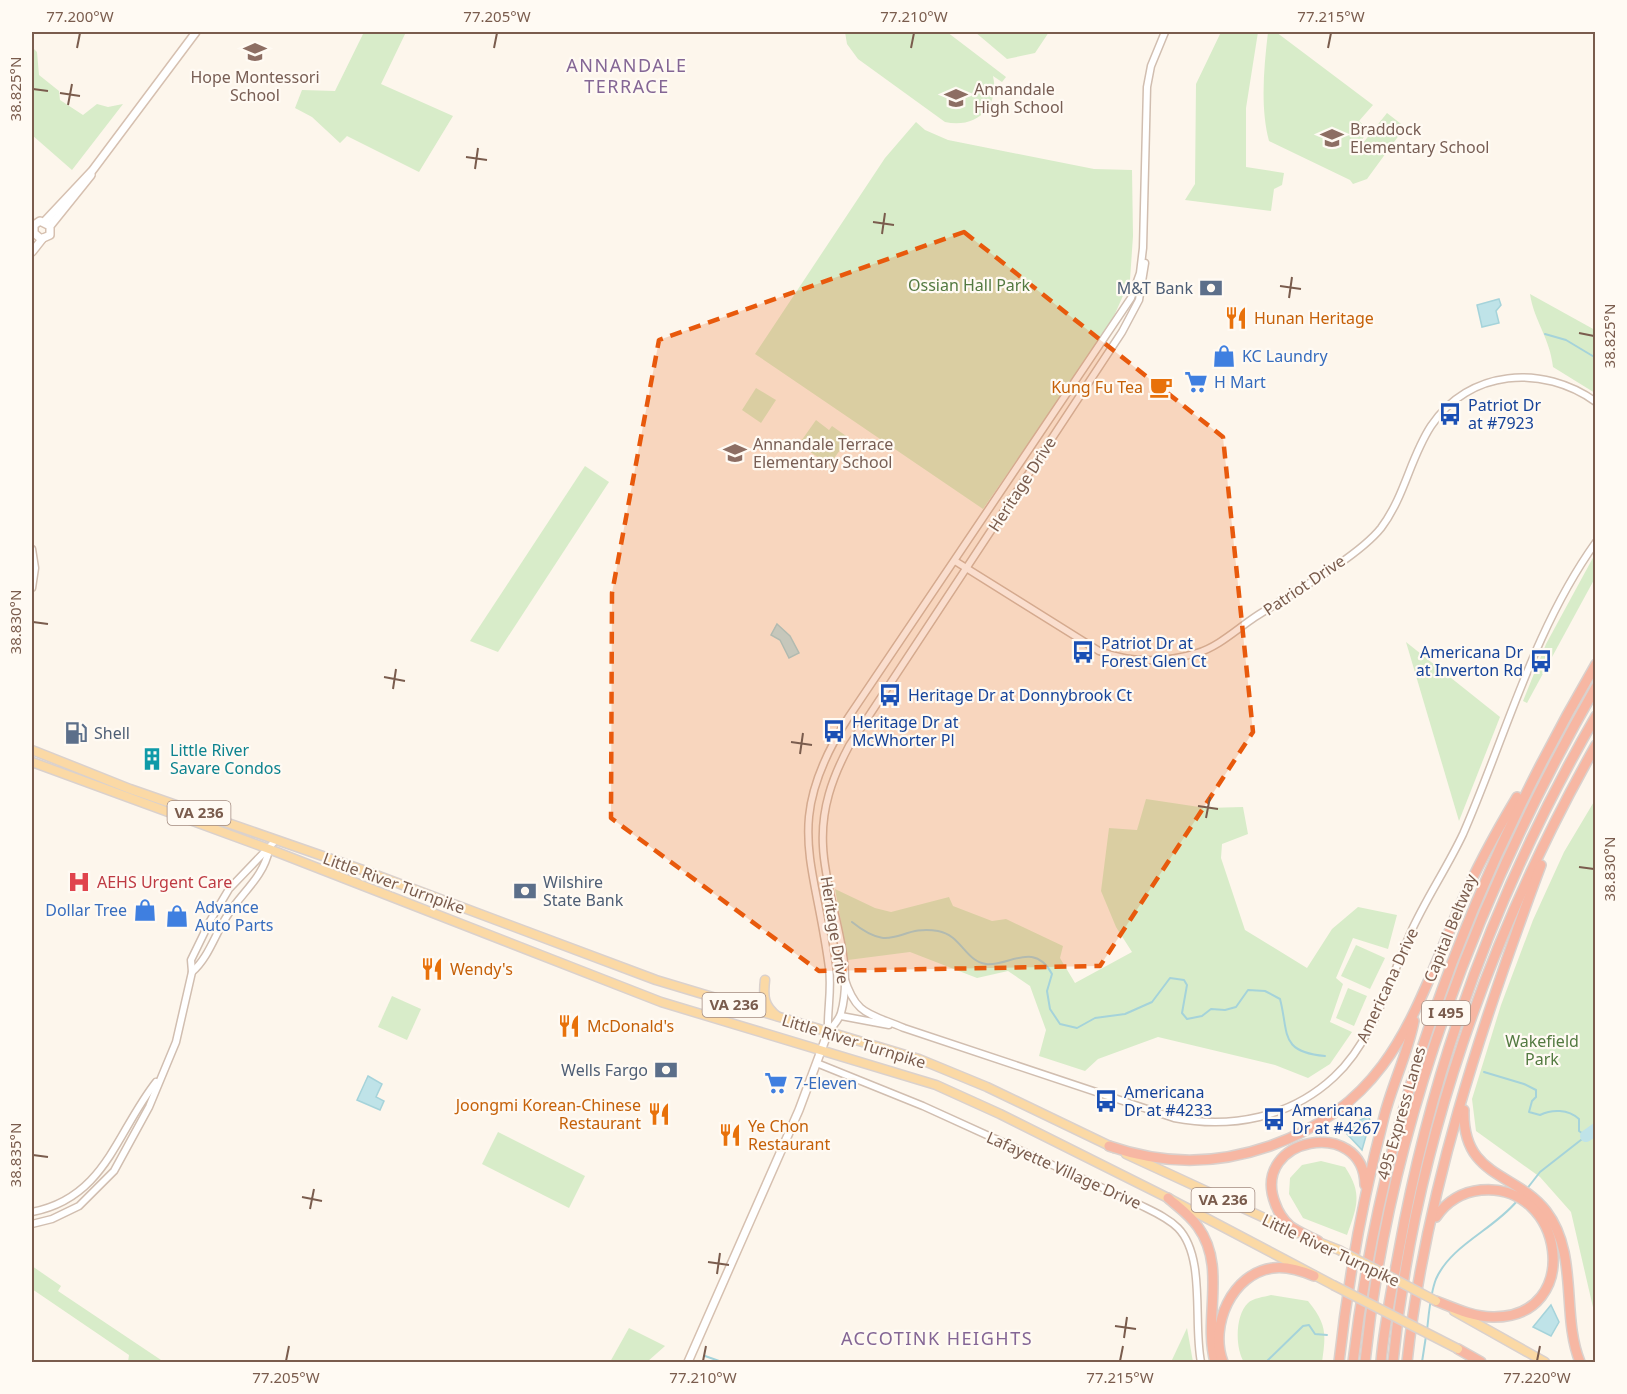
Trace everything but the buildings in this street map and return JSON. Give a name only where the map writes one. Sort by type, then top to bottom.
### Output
[{"type":"highway","name":"Capital Beltway","points":[[1353,1362],[1364,1276],[1380,1201],[1394,1138],[1419,1054],[1480,892],[1512,819],[1560,725],[1596,664]]},
{"type":"highway","name":"495 Express Lanes","points":[[1365,1362],[1375,1284],[1389,1215],[1407,1140],[1446,1014],[1509,856],[1552,765],[1596,687]]},
{"type":"highway","name":"495 Express Lanes","points":[[1381,1362],[1411,1189],[1435,1091],[1454,1029],[1493,921],[1522,855],[1596,716]]},
{"type":"highway","points":[[1109,1146],[1162,1160],[1198,1162],[1235,1156],[1279,1143],[1318,1125],[1362,1092],[1395,1050],[1416,1010],[1477,869],[1500,825],[1560,725]]},
{"type":"highway","name":"I 495","points":[[1394,1362],[1415,1226],[1458,1062],[1509,924],[1561,809],[1596,746]]},
{"type":"highway","points":[[1407,1362],[1428,1239],[1474,1059],[1512,941],[1561,809]]},
{"type":"highway","points":[[1337,1362],[1363,1209],[1384,1116],[1416,1010]]},
{"type":"highway","points":[[1474,1059],[1464,1103],[1466,1135],[1481,1162],[1507,1183],[1531,1197],[1562,1245],[1571,1324],[1580,1362]]},
{"type":"highway","points":[[1318,1241],[1291,1227],[1279,1214],[1272,1196],[1273,1171],[1287,1153],[1312,1142],[1326,1143],[1351,1152],[1363,1168],[1363,1209]]},
{"type":"highway","points":[[1428,1239],[1435,1217],[1447,1203],[1474,1191],[1493,1190],[1521,1200],[1542,1213],[1554,1250],[1553,1269],[1543,1293],[1527,1309],[1513,1315],[1480,1316],[1463,1314],[1436,1301]]},
{"type":"highway","points":[[1168,1198],[1198,1226],[1209,1247],[1213,1271],[1211,1335],[1215,1362]]},
{"type":"highway","points":[[1223,1362],[1218,1337],[1221,1322],[1232,1294],[1242,1284],[1263,1270],[1276,1267],[1314,1276]]},
{"type":"highway","points":[[1458,1349],[1483,1362]]},
{"type":"main road","points":[[48,223],[50,235],[33,238],[34,225],[48,223],[81,190],[92,171],[196,32]]},
{"type":"main road","points":[[32,252],[43,238]]},
{"type":"main road","name":"Little River Turnpike","points":[[32,750],[130,789],[276,840],[637,974],[919,1059],[963,1076],[1109,1146],[1339,1250],[1436,1301]]},
{"type":"main road","name":"Little River Turnpike","points":[[32,762],[270,849],[661,1002],[909,1076],[967,1098],[1168,1198],[1458,1349]]},
{"type":"main road","points":[[765,981],[764,999],[767,1006],[780,1018]]},
{"type":"main road","points":[[688,1362],[819,1064],[828,1032]]},
{"type":"main road","points":[[1463,1314],[1545,1362]]},
{"type":"street","name":"Heritage Drive","points":[[841,1016],[844,977],[823,846],[826,800],[833,776],[849,746],[1122,332],[1139,300],[1144,275],[1147,87],[1151,66],[1165,32]]},
{"type":"street","name":"Heritage Drive","points":[[828,1032],[829,969],[807,849],[810,799],[818,772],[835,739],[1131,298],[1140,273],[1143,248]]},
{"type":"street","points":[[1085,369],[1093,375]]},
{"type":"street","name":"Patriot Drive","points":[[955,561],[1016,602],[1099,651],[1124,658],[1152,661],[1198,653],[1329,569],[1379,530],[1399,501],[1431,426],[1449,405],[1467,392],[1492,381],[1529,376],[1567,385],[1596,402]]},
{"type":"street","name":"Americana Drive","points":[[844,977],[856,1006],[904,1028],[1141,1108],[1191,1121],[1222,1123],[1256,1119],[1292,1106],[1319,1089],[1345,1066],[1368,1032],[1427,897],[1463,833],[1546,626],[1572,576],[1596,542]]},
{"type":"street","points":[[32,549],[35,568],[32,588]]},
{"type":"street","points":[[192,972],[202,963],[233,908],[258,878],[276,840]]},
{"type":"street","points":[[32,1224],[52,1219],[79,1206],[106,1182],[139,1127],[176,1042],[192,972],[191,960],[220,901],[256,859],[270,849]]},
{"type":"street","points":[[828,1032],[841,1016]]},
{"type":"street","name":"Americana Drive","points":[[841,1016],[904,1028]]},
{"type":"street","name":"Lafayette Village Drive","points":[[819,1064],[923,1106],[1138,1204],[1173,1223],[1185,1236],[1193,1255],[1201,1362]]},
{"type":"street","points":[[32,1212],[63,1202],[94,1179],[110,1159],[132,1115],[159,1079]]},
{"type":"highlighted area","points":[[964,232],[1223,437],[1253,732],[1100,966],[819,971],[611,818],[612,593],[659,340]]},
{"type":"green space","points":[[364,32],[406,32],[381,84],[453,116],[419,172],[347,136],[340,143],[312,117],[295,108],[302,90],[335,91]]},
{"type":"green space","points":[[845,32],[947,32],[1006,77],[1002,82],[993,76],[993,97],[989,106],[976,119],[967,122],[945,122],[858,59],[847,44]]},
{"type":"green space","points":[[975,32],[1049,32],[1035,53],[1007,59]]},
{"type":"green space","points":[[1221,32],[1258,32],[1246,108],[1246,167],[1284,173],[1282,185],[1274,189],[1271,211],[1185,200],[1195,184],[1196,84]]},
{"type":"green space","points":[[1268,32],[1276,32],[1373,105],[1359,121],[1369,130],[1361,141],[1363,143],[1387,113],[1405,127],[1367,179],[1353,184],[1350,180],[1269,141],[1264,115],[1264,73]]},
{"type":"green space","points":[[32,47],[37,52],[39,75],[59,91],[60,100],[83,115],[97,104],[108,107],[123,104],[72,170],[32,135]]},
{"type":"green space","name":"Ossian Hall Park","points":[[916,122],[925,130],[948,140],[1094,169],[1132,170],[1133,236],[1130,280],[1110,325],[983,509],[755,354],[885,158]]},
{"type":"green space","points":[[1530,294],[1595,330],[1595,393],[1553,367],[1549,347]]},
{"type":"green space","points":[[756,388],[776,400],[761,423],[742,410]]},
{"type":"green space","points":[[816,420],[829,430],[832,426],[849,438],[829,465],[799,444]]},
{"type":"green space","points":[[585,466],[609,482],[498,652],[470,641]]},
{"type":"green space","points":[[1595,554],[1595,578],[1527,703],[1523,701],[1546,644]]},
{"type":"green space","points":[[1406,642],[1500,717],[1459,821]]},
{"type":"green space","points":[[1146,799],[1206,808],[1243,807],[1248,834],[1222,844],[1221,858],[1245,930],[1307,968],[1332,929],[1358,907],[1397,915],[1388,949],[1353,938],[1336,978],[1343,984],[1330,1022],[1352,1032],[1330,1064],[1308,1078],[1275,1065],[1158,1037],[1098,1059],[1085,1071],[1039,1056],[1046,1030],[1030,986],[1008,971],[977,978],[910,952],[848,960],[835,889],[875,908],[891,912],[949,897],[953,906],[992,921],[1006,919],[1063,946],[1060,958],[1075,983],[1132,952],[1116,927],[1101,891],[1109,828],[1137,830]]},
{"type":"green space","name":"Wakefield Park","points":[[1595,800],[1595,1316],[1571,1212],[1540,1177],[1476,1131],[1472,1099],[1501,1005],[1533,920],[1564,852]]},
{"type":"green space","points":[[1356,945],[1385,958],[1370,989],[1341,976]]},
{"type":"green space","points":[[1348,988],[1367,996],[1354,1026],[1336,1018]]},
{"type":"green space","points":[[392,996],[421,1009],[407,1040],[378,1027]]},
{"type":"green space","points":[[498,1132],[585,1176],[569,1208],[482,1164]]},
{"type":"green space","points":[[1321,1161],[1345,1167],[1354,1185],[1356,1208],[1347,1235],[1303,1218],[1289,1194],[1290,1178],[1302,1165]]},
{"type":"green space","points":[[32,1266],[61,1286],[58,1291],[164,1362],[128,1362],[129,1355],[32,1289]]},
{"type":"green space","points":[[1271,1295],[1308,1301],[1319,1316],[1324,1330],[1322,1362],[1244,1362],[1238,1340],[1241,1315],[1250,1301]]},
{"type":"green space","points":[[629,1328],[665,1346],[647,1362],[610,1362]]},
{"type":"green space","points":[[1187,1328],[1193,1362],[1171,1362]]},
{"type":"water","points":[[1499,299],[1501,305],[1496,311],[1499,323],[1482,327],[1477,305]]},
{"type":"water","points":[[777,624],[790,636],[799,653],[789,658],[780,640],[771,635]]},
{"type":"water","points":[[368,1076],[382,1084],[376,1097],[384,1101],[380,1110],[357,1100]]},
{"type":"water","points":[[1369,1115],[1370,1122],[1362,1150],[1347,1134],[1355,1123]]},
{"type":"water","points":[[1551,1305],[1559,1322],[1551,1336],[1533,1327]]},
{"type":"waterway","points":[[1545,334],[1566,340],[1596,358]]},
{"type":"waterway","points":[[852,922],[878,937],[896,937],[925,930],[946,933],[973,958],[986,964],[1020,957],[1037,959],[1045,964],[1052,974],[1047,991],[1050,1009],[1060,1024],[1077,1028],[1095,1018],[1125,1014],[1152,1002],[1170,978],[1184,980],[1187,985],[1182,1013],[1187,1019],[1202,1016],[1211,1009],[1225,1010],[1236,1007],[1248,990],[1265,991],[1280,999],[1286,1031],[1293,1045],[1310,1054],[1325,1056]]},
{"type":"waterway","points":[[1484,1072],[1536,1090],[1536,1097],[1532,1101],[1529,1112],[1540,1115],[1555,1111],[1570,1113],[1579,1119],[1579,1131],[1586,1136],[1540,1172],[1526,1190]]},
{"type":"waterway","points":[[1586,1136],[1596,1129]]},
{"type":"waterway","points":[[1427,1330],[1432,1291],[1443,1267],[1462,1247],[1496,1221],[1517,1201]]},
{"type":"waterway","points":[[1266,1362],[1303,1326],[1309,1325],[1315,1334],[1327,1335]]},
{"type":"waterway","points":[[1422,1362],[1426,1336]]},
{"type":"waterway","points":[[705,1356],[722,1362]]},
{"type":"place","name":"Hope Montessori School","points":[[255,52]]},
{"type":"place","name":"Annandale High School","points":[[956,98]]},
{"type":"place","name":"Braddock Elementary School","points":[[1332,138]]},
{"type":"place","name":"M&T Bank","points":[[1211,288]]},
{"type":"place","name":"Hunan Heritage","points":[[1236,318]]},
{"type":"place","name":"KC Laundry","points":[[1224,356]]},
{"type":"place","name":"H Mart","points":[[1196,382]]},
{"type":"place","name":"Kung Fu Tea","points":[[1161,387]]},
{"type":"place","name":"Patriot Dr at #7923","points":[[1450,414]]},
{"type":"place","name":"Annandale Terrace Elementary School","points":[[735,453]]},
{"type":"place","name":"Patriot Dr at Forest Glen Ct","points":[[1083,652]]},
{"type":"place","name":"Americana Dr at Inverton Rd","points":[[1541,661]]},
{"type":"place","name":"Heritage Dr at Donnybrook Ct","points":[[890,695]]},
{"type":"place","name":"Heritage Dr at McWhorter Pl","points":[[834,731]]},
{"type":"place","name":"Shell","points":[[76,733]]},
{"type":"place","name":"Little River Savare Condos","points":[[152,759]]},
{"type":"place","name":"AEHS Urgent Care","points":[[79,882]]},
{"type":"place","name":"Wilshire State Bank","points":[[525,891]]},
{"type":"place","name":"Dollar Tree","points":[[145,910]]},
{"type":"place","name":"Advance Auto Parts","points":[[177,916]]},
{"type":"place","name":"Wendy's","points":[[432,969]]},
{"type":"place","name":"McDonald's","points":[[569,1026]]},
{"type":"place","name":"Wells Fargo","points":[[666,1070]]},
{"type":"place","name":"7-Eleven","points":[[776,1083]]},
{"type":"place","name":"Americana Dr at #4233","points":[[1106,1101]]},
{"type":"place","name":"Joongmi Korean-Chinese Restaurant","points":[[659,1114]]},
{"type":"place","name":"Americana Dr at #4267","points":[[1274,1119]]},
{"type":"place","name":"Ye Chon Restaurant","points":[[730,1135]]},
{"type":"district","name":"ANNANDALE TERRACE","points":[[627,76]]},
{"type":"district","name":"ACCOTINK HEIGHTS","points":[[937,1339]]}]
